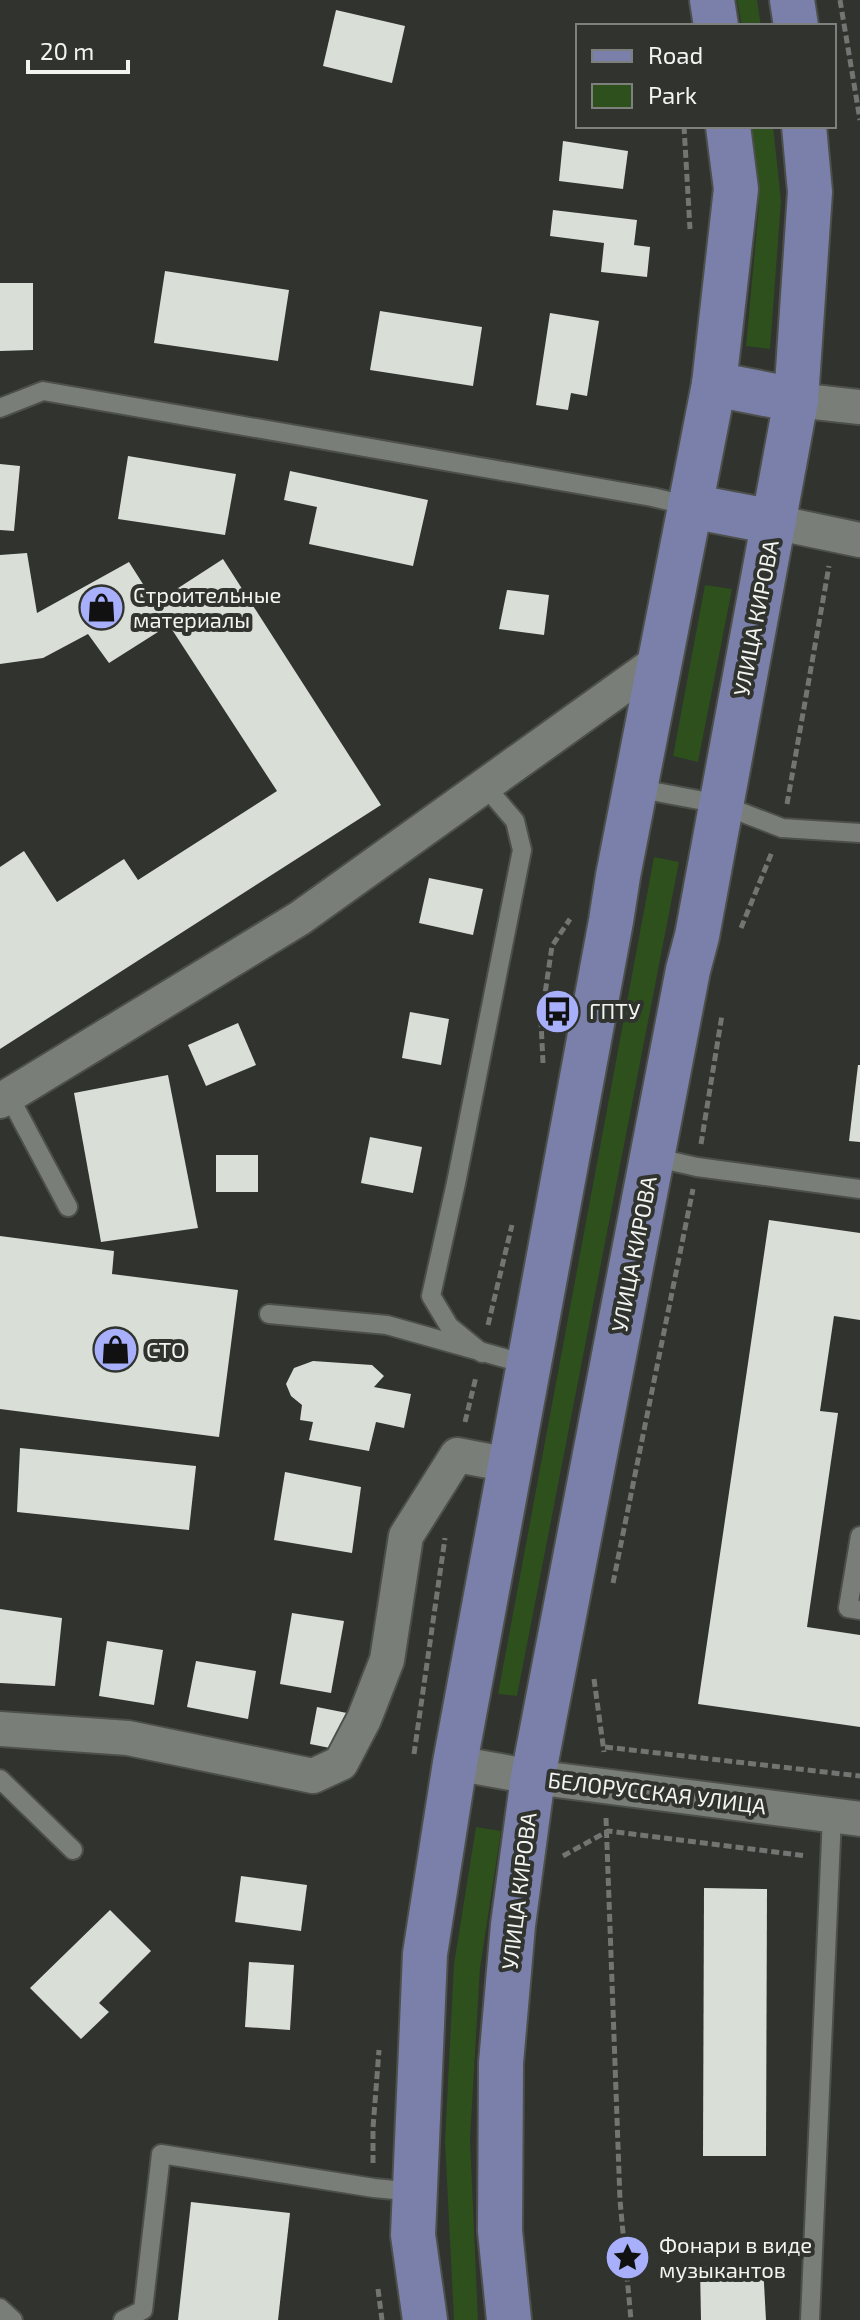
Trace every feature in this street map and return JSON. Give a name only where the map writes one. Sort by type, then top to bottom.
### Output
[{"type":"main road","points":[[712,0],[716,24]]},
{"type":"main road","points":[[792,0],[796,24]]},
{"type":"main road","points":[[425,2320],[413,2235],[425,1954],[455,1763],[635,788],[714,384],[736,189],[728,128]]},
{"type":"main road","name":"УЛИЦА КИРОВА","points":[[509,2320],[500,2231],[501,2063],[513,1925],[533,1777],[697,936],[796,400],[810,192],[804,128]]},
{"type":"main road","points":[[714,384],[796,400]]},
{"type":"main road","points":[[690,506],[774,522]]},
{"type":"street","points":[[796,400],[860,407]]},
{"type":"street","points":[[774,522],[857,540]]},
{"type":"street","points":[[4,1098],[300,918],[660,660]]},
{"type":"street","points":[[0,1729],[128,1738],[313,1776],[341,1763],[364,1719],[387,1660],[406,1536],[457,1455],[510,1465]]},
{"type":"street","name":"БЕЛОРУССКАЯ УЛИЦА","points":[[455,1763],[533,1777],[846,1817]]},
{"type":"lane","points":[[0,408],[43,391],[690,506]]},
{"type":"lane","points":[[482,1353],[449,1326],[431,1296],[522,850],[515,821],[485,786]]},
{"type":"lane","points":[[635,788],[720,804],[782,828],[860,833]]},
{"type":"lane","points":[[4,1098],[68,1207]]},
{"type":"lane","points":[[653,1157],[697,1167],[860,1189]]},
{"type":"lane","points":[[269,1314],[387,1325],[529,1365]]},
{"type":"lane","points":[[860,1536],[848,1608],[860,1610]]},
{"type":"lane","points":[[0,1779],[73,1850]]},
{"type":"lane","points":[[810,2320],[830,1859],[846,1817]]},
{"type":"lane","points":[[123,2320],[143,2310],[161,2154],[415,2192]]},
{"type":"lane","points":[[0,2308],[13,2320]]},
{"type":"path","points":[[840,0],[860,120]]},
{"type":"path","points":[[697,936],[734,944],[782,828],[830,560],[857,540]]},
{"type":"path","points":[[613,1586],[697,1167],[724,1003]]},
{"type":"path","points":[[597,1664],[594,1680],[605,1747],[602,1786],[608,1831],[620,2200],[631,2320]]},
{"type":"path","points":[[605,1747],[860,1776]]},
{"type":"path","points":[[563,1856],[608,1831],[830,1859]]},
{"type":"green space","points":[[737,0],[757,0],[761,24],[742,24]]},
{"type":"green space","points":[[752,128],[773,128],[781,201],[770,349],[746,346],[759,205]]},
{"type":"green space","points":[[705,585],[732,589],[698,762],[673,756]]},
{"type":"green space","points":[[654,857],[679,862],[517,1696],[498,1694]]},
{"type":"green space","points":[[476,1827],[501,1831],[480,1968],[470,2139],[478,2320],[454,2320],[445,2141],[454,1964]]},
{"type":"building","points":[[336,10],[405,26],[392,83],[323,66]]},
{"type":"building","points":[[563,141],[628,151],[623,189],[559,181]]},
{"type":"building","points":[[553,210],[637,220],[634,245],[650,247],[647,277],[601,272],[604,243],[550,236]]},
{"type":"building","points":[[165,271],[289,290],[278,361],[154,343]]},
{"type":"building","points":[[0,283],[33,283],[33,350],[0,351]]},
{"type":"building","points":[[380,311],[482,327],[473,386],[370,370]]},
{"type":"building","points":[[550,313],[599,321],[587,396],[571,393],[568,410],[536,405]]},
{"type":"building","points":[[128,456],[236,474],[225,535],[118,519]]},
{"type":"building","points":[[0,464],[20,466],[14,531],[0,530]]},
{"type":"building","points":[[290,471],[428,500],[413,566],[309,544],[317,507],[284,500]]},
{"type":"building","points":[[27,553],[37,613],[129,562],[155,603],[223,559],[381,805],[0,1049],[0,867],[24,851],[57,902],[124,859],[138,880],[277,791],[169,625],[109,663],[88,634],[43,658],[0,664],[0,555]]},
{"type":"building","points":[[507,590],[549,595],[544,635],[499,629]]},
{"type":"building","points":[[429,878],[483,889],[473,935],[419,923]]},
{"type":"building","points":[[410,1012],[449,1019],[441,1065],[402,1058]]},
{"type":"building","points":[[238,1023],[256,1065],[206,1086],[188,1045]]},
{"type":"building","points":[[860,1065],[860,1142],[849,1141]]},
{"type":"building","points":[[168,1075],[198,1228],[101,1242],[74,1093]]},
{"type":"building","points":[[370,1137],[422,1147],[413,1193],[361,1183]]},
{"type":"building","points":[[216,1155],[258,1155],[258,1192],[216,1192]]},
{"type":"building","points":[[769,1220],[860,1233],[860,1320],[834,1316],[820,1411],[838,1413],[807,1627],[860,1635],[860,1727],[698,1704]]},
{"type":"building","name":"СТО","points":[[0,1236],[114,1251],[112,1274],[238,1290],[219,1437],[0,1409]]},
{"type":"building","points":[[313,1361],[372,1365],[384,1376],[374,1387],[411,1394],[404,1428],[376,1422],[369,1451],[309,1440],[313,1422],[300,1420],[302,1405],[291,1396],[286,1384],[294,1368]]},
{"type":"building","points":[[20,1448],[196,1466],[189,1530],[17,1512]]},
{"type":"building","points":[[285,1472],[361,1487],[352,1553],[274,1540]]},
{"type":"building","points":[[0,1609],[62,1618],[55,1686],[0,1683]]},
{"type":"building","points":[[292,1613],[344,1621],[331,1693],[280,1684]]},
{"type":"building","points":[[107,1641],[163,1650],[154,1705],[99,1696]]},
{"type":"building","points":[[196,1661],[256,1671],[248,1719],[187,1707]]},
{"type":"building","points":[[317,1707],[347,1713],[340,1750],[310,1744]]},
{"type":"building","points":[[241,1876],[307,1885],[301,1931],[235,1922]]},
{"type":"building","points":[[704,1888],[767,1889],[766,2156],[703,2156]]},
{"type":"building","points":[[110,1910],[151,1951],[99,2003],[109,2012],[81,2039],[30,1988]]},
{"type":"building","points":[[249,1962],[294,1965],[290,2030],[245,2027]]},
{"type":"building","points":[[191,2202],[290,2213],[278,2320],[178,2320]]},
{"type":"building","points":[[763,2265],[766,2320],[701,2320],[700,2267]]},
{"type":"place","name":"Строительные материалы","points":[[102,608]]},
{"type":"place","name":"ГПТУ","points":[[558,1011]]},
{"type":"place","name":"СТО","points":[[115,1350]]},
{"type":"place","name":"Фонари в виде музыкантов","points":[[628,2258]]}]
